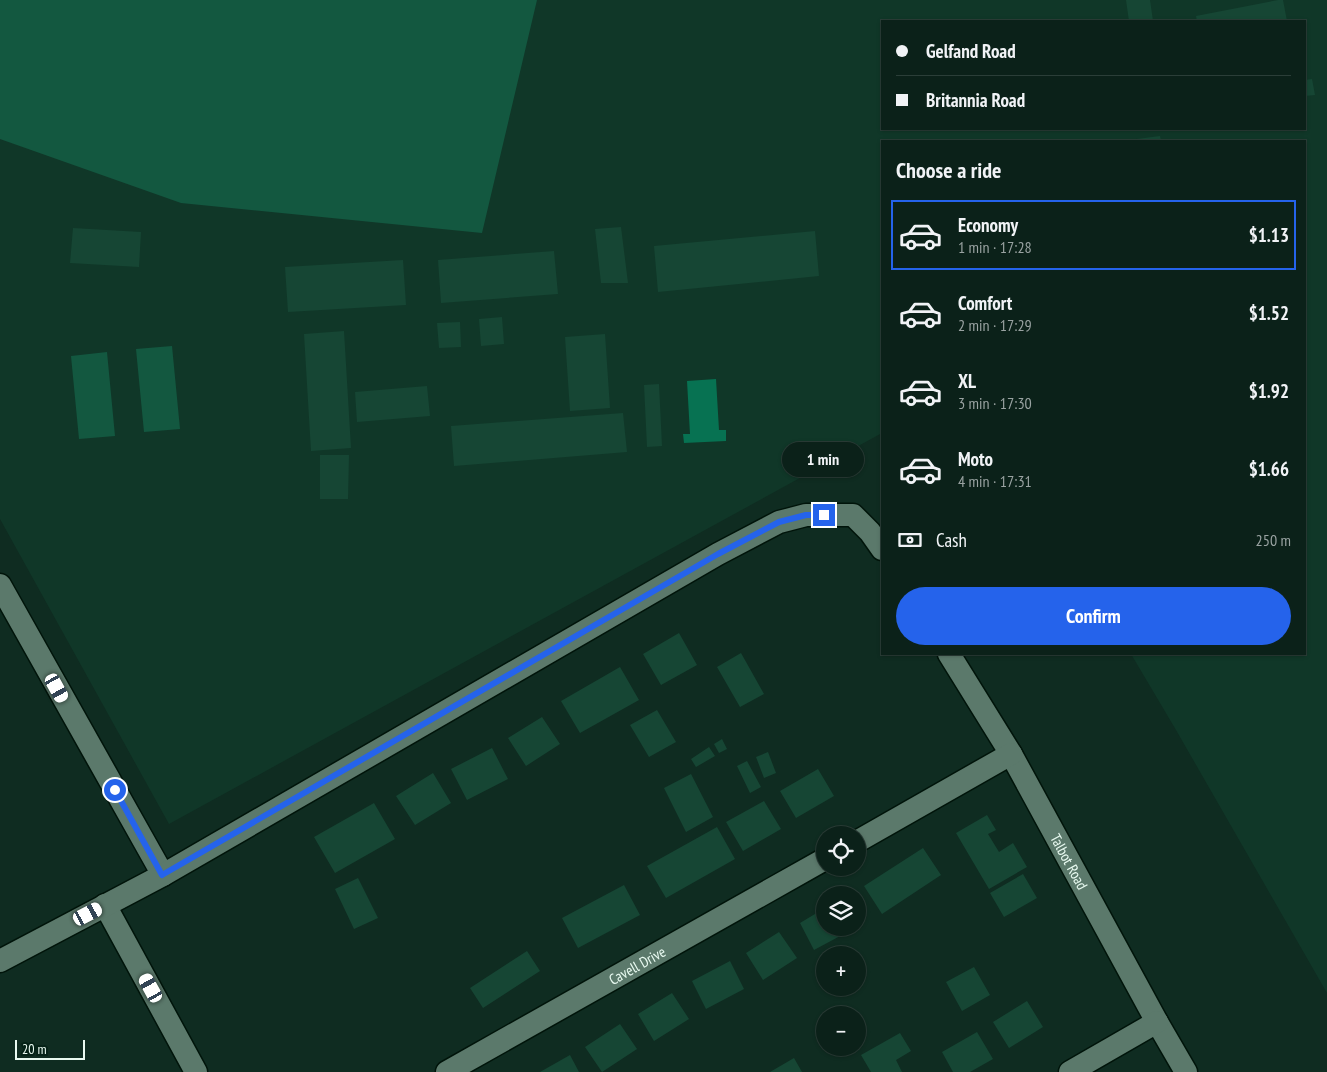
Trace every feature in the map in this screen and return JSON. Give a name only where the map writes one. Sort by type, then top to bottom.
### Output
[{"type":"street","points":[[0,961],[162,875],[718,554],[779,522],[806,515],[853,515],[870,532],[881,548]]},
{"type":"street","points":[[0,585],[162,875]]},
{"type":"street","name":"Talbot Road","points":[[950,655],[1011,754],[1186,1072]]},
{"type":"street","points":[[866,836],[1011,754]]},
{"type":"street","name":"Cavell Drive","points":[[447,1072],[816,864]]},
{"type":"street","points":[[105,905],[196,1072]]},
{"type":"street","points":[[1070,1072],[1157,1022]]},
{"type":"shaded area","points":[[0,0],[1327,0],[1327,993],[1132,655],[1306,655],[1306,140],[881,140],[881,434],[169,824],[0,519]]},
{"type":"shaded area","points":[[0,0],[537,0],[482,233],[181,203],[0,139]]},
{"type":"shaded area","points":[[172,346],[180,429],[144,432],[136,349]]},
{"type":"shaded area","points":[[107,352],[115,436],[79,439],[71,356]]},
{"type":"shaded area","points":[[716,379],[719,430],[726,430],[726,441],[684,443],[683,434],[690,434],[687,381]]},
{"type":"building","points":[[1126,0],[1150,0],[1153,20],[1129,20]]},
{"type":"building","points":[[1283,0],[1287,20],[1197,20],[1196,16]]},
{"type":"building","points":[[1312,79],[1315,95],[1306,96],[1306,80]]},
{"type":"building","points":[[1160,136],[1161,140],[1129,140]]},
{"type":"building","points":[[621,227],[628,283],[601,283],[595,229]]},
{"type":"building","points":[[73,228],[141,232],[139,267],[70,263]]},
{"type":"building","points":[[815,231],[819,276],[658,292],[654,246]]},
{"type":"building","points":[[554,251],[558,294],[441,303],[438,260]]},
{"type":"building","points":[[403,260],[406,305],[288,312],[285,267]]},
{"type":"building","points":[[502,317],[504,344],[481,346],[479,319]]},
{"type":"building","points":[[460,322],[461,347],[439,348],[437,323]]},
{"type":"building","points":[[344,331],[351,448],[311,451],[304,334]]},
{"type":"building","points":[[605,334],[610,408],[570,411],[565,337]]},
{"type":"building","points":[[659,384],[662,446],[647,447],[644,385]]},
{"type":"building","points":[[427,386],[430,416],[357,422],[355,392]]},
{"type":"building","points":[[623,413],[627,452],[454,466],[451,426]]},
{"type":"building","points":[[320,455],[349,455],[348,499],[320,499]]},
{"type":"building","points":[[679,633],[697,665],[661,685],[643,654]]},
{"type":"building","points":[[741,653],[764,694],[740,707],[717,667]]},
{"type":"building","points":[[620,667],[639,700],[580,733],[561,701]]},
{"type":"building","points":[[657,710],[676,742],[649,757],[630,725]]},
{"type":"building","points":[[542,717],[560,744],[526,766],[508,738]]},
{"type":"building","points":[[722,739],[727,749],[719,753],[714,744]]},
{"type":"building","points":[[709,747],[715,756],[696,767],[691,759]]},
{"type":"building","points":[[492,748],[508,779],[467,800],[451,769]]},
{"type":"building","points":[[768,752],[776,773],[764,778],[756,757]]},
{"type":"building","points":[[747,761],[761,787],[750,793],[737,766]]},
{"type":"building","points":[[818,769],[834,796],[796,818],[780,791]]},
{"type":"building","points":[[433,773],[451,803],[415,825],[396,796]]},
{"type":"building","points":[[691,774],[713,817],[686,832],[664,788]]},
{"type":"building","points":[[764,801],[781,829],[743,851],[726,822]]},
{"type":"building","points":[[374,803],[395,839],[335,873],[314,837]]},
{"type":"building","points":[[987,815],[996,830],[988,834],[999,852],[1013,843],[1027,867],[989,889],[956,833]]},
{"type":"building","points":[[717,827],[735,859],[666,898],[647,866]]},
{"type":"building","points":[[923,848],[941,875],[882,914],[866,889],[866,886],[864,886]]},
{"type":"building","points":[[1023,874],[1037,898],[1004,917],[990,893]]},
{"type":"building","points":[[358,878],[378,918],[354,929],[335,889]]},
{"type":"building","points":[[624,885],[640,915],[578,948],[562,918]]},
{"type":"building","points":[[816,913],[816,936],[840,936],[821,946],[816,946],[814,950],[800,923]]},
{"type":"building","points":[[779,932],[797,958],[763,980],[746,953]]},
{"type":"building","points":[[527,951],[540,971],[483,1008],[470,988]]},
{"type":"building","points":[[730,961],[744,989],[706,1009],[692,981]]},
{"type":"building","points":[[974,967],[990,995],[962,1011],[946,982]]},
{"type":"building","points":[[672,993],[689,1019],[654,1041],[638,1014]]},
{"type":"building","points":[[1027,1001],[1043,1027],[1009,1048],[993,1022]]},
{"type":"building","points":[[620,1024],[637,1049],[602,1072],[585,1047]]},
{"type":"building","points":[[977,1032],[993,1059],[970,1072],[953,1072],[942,1052]]},
{"type":"building","points":[[900,1033],[911,1051],[896,1060],[902,1072],[871,1072],[862,1056],[866,1056],[866,1052]]},
{"type":"building","points":[[570,1055],[579,1072],[540,1072]]},
{"type":"building","points":[[794,1058],[802,1072],[770,1072]]},
{"type":"route","points":[[115,790],[162,875],[718,554],[779,522],[806,515],[824,515]]}]
